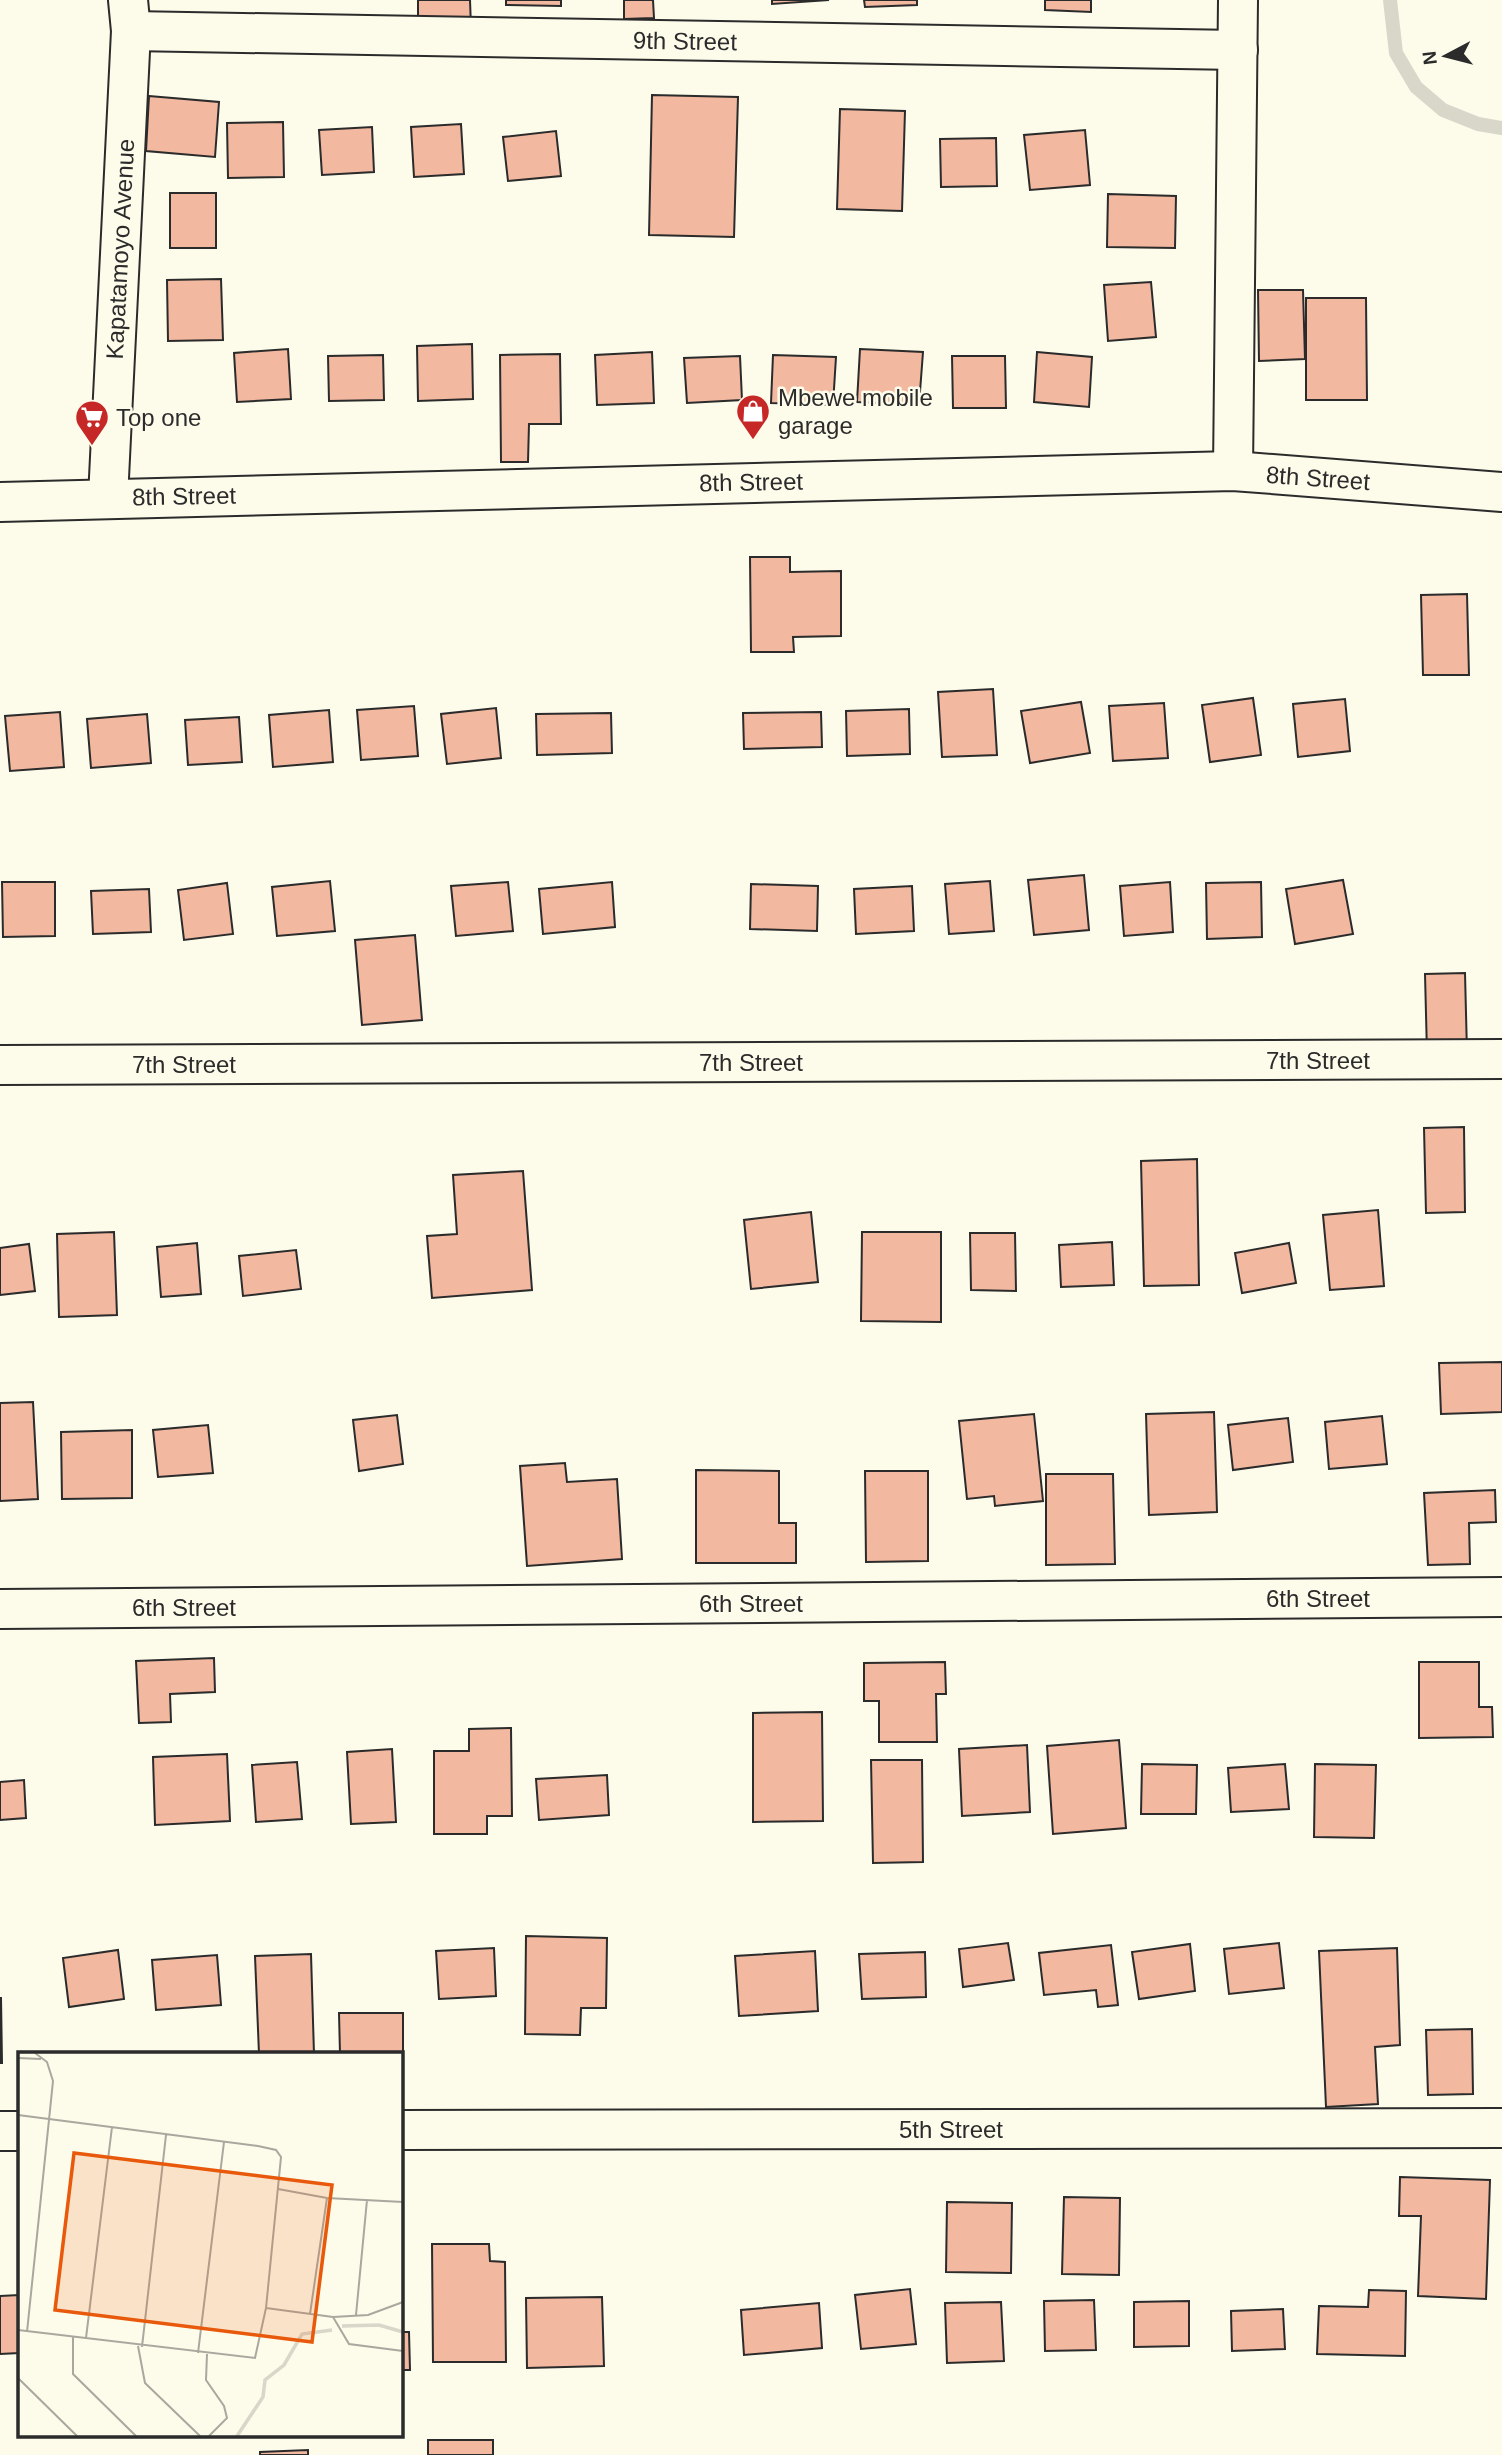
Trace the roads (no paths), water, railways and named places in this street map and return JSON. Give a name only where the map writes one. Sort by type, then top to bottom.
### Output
[{"type":"street","points":[[1233,471],[1238,0]]},
{"type":"street","name":"9th Street","points":[[129,15],[1238,50]]},
{"type":"street","name":"Kapatamoyo Avenue","points":[[108,498],[129,15]]},
{"type":"street","name":"8th Street","points":[[0,502],[1233,471],[1502,492]]},
{"type":"street","name":"7th Street","points":[[0,1065],[1502,1059]]},
{"type":"street","name":"6th Street","points":[[0,1609],[1502,1597]]},
{"type":"street","name":"5th Street","points":[[402,2130],[1502,2128]]},
{"type":"street","points":[[0,2131],[18,2131]]},
{"type":"waterway","points":[[1390,0],[1396,53],[1416,87],[1443,110],[1478,124],[1502,128]]},
{"type":"place","name":"Mbewe mobile garage","points":[[753,441]]},
{"type":"place","name":"Top one","points":[[92,447]]}]
